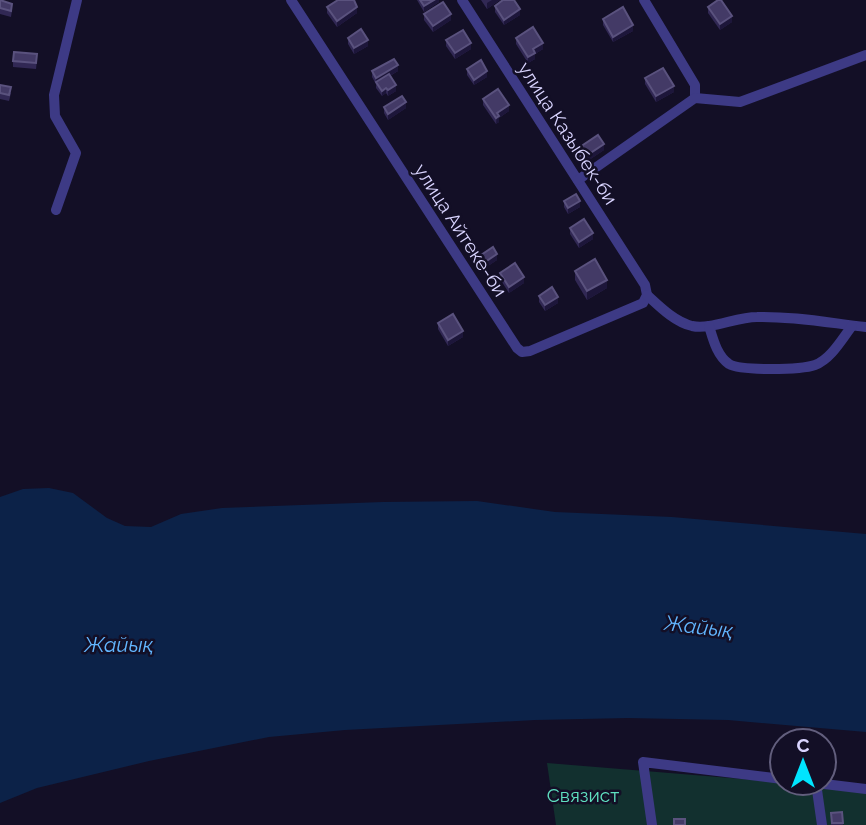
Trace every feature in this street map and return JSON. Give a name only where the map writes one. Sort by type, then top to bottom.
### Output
[{"type":"street","points":[[56,210],[76,153],[55,116],[54,95],[78,0]]},
{"type":"street","name":"улица Айтеке-би","points":[[291,0],[517,348],[522,352],[530,351],[643,303],[646,290]]},
{"type":"street","name":"улица Казыбек-би","points":[[462,0],[646,290],[683,323],[697,327],[709,326]]},
{"type":"street","points":[[645,0],[695,85],[695,98]]},
{"type":"street","points":[[578,180],[695,98],[740,102],[866,55]]},
{"type":"street","points":[[852,326],[831,353],[815,365],[756,369],[744,369],[728,363],[717,350],[709,326],[741,318],[759,317],[866,327]]},
{"type":"street","points":[[652,825],[643,762],[768,777]]},
{"type":"street","points":[[838,786],[866,789]]},
{"type":"street","points":[[818,797],[821,825]]},
{"type":"green space","name":"Связист","points":[[547,763],[768,781],[768,797],[838,797],[838,787],[866,789],[866,825],[556,825]]},
{"type":"water","name":"Жайық","points":[[49,488],[73,493],[107,518],[125,526],[151,527],[181,514],[222,508],[477,501],[555,512],[672,517],[866,534],[866,732],[838,730],[838,727],[728,720],[628,718],[345,730],[269,737],[149,761],[37,788],[0,803],[0,497],[23,489]]},
{"type":"building","points":[[0,0],[12,4],[11,11],[0,8]]},
{"type":"building","points":[[338,0],[354,0],[357,7],[337,21],[327,7]]},
{"type":"building","points":[[420,0],[434,0],[424,6]]},
{"type":"building","points":[[503,0],[514,0],[520,9],[504,20],[495,6]]},
{"type":"building","points":[[721,0],[732,16],[720,24],[708,7]]},
{"type":"building","points":[[443,2],[451,14],[433,26],[424,14]]},
{"type":"building","points":[[623,7],[633,25],[613,37],[603,19]]},
{"type":"building","points":[[533,27],[543,43],[533,49],[535,53],[528,57],[516,38]]},
{"type":"building","points":[[361,29],[368,40],[354,48],[348,38]]},
{"type":"building","points":[[463,30],[471,43],[455,53],[446,40]]},
{"type":"building","points":[[14,52],[37,54],[36,63],[13,61]]},
{"type":"building","points":[[394,59],[398,65],[376,78],[372,71]]},
{"type":"building","points":[[481,60],[487,71],[474,80],[467,69]]},
{"type":"building","points":[[663,68],[674,86],[656,96],[645,78]]},
{"type":"building","points":[[389,74],[396,85],[382,91],[376,82]]},
{"type":"building","points":[[0,85],[11,87],[9,95],[0,93]]},
{"type":"building","points":[[498,89],[509,105],[497,113],[499,116],[496,118],[483,99]]},
{"type":"building","points":[[402,96],[406,102],[388,114],[384,107]]},
{"type":"building","points":[[598,135],[604,144],[583,158],[577,149]]},
{"type":"building","points":[[576,194],[580,201],[568,208],[564,201]]},
{"type":"building","points":[[584,219],[593,233],[579,242],[570,228]]},
{"type":"building","points":[[493,247],[497,254],[485,262],[481,255]]},
{"type":"building","points":[[595,259],[607,280],[587,291],[575,271]]},
{"type":"building","points":[[515,263],[524,277],[509,287],[500,273]]},
{"type":"building","points":[[552,287],[558,297],[545,305],[539,296]]},
{"type":"building","points":[[453,314],[463,331],[448,340],[438,323]]},
{"type":"building","points":[[842,812],[843,823],[832,823],[831,813]]},
{"type":"building","points":[[674,819],[685,819],[685,825],[674,825]]}]
